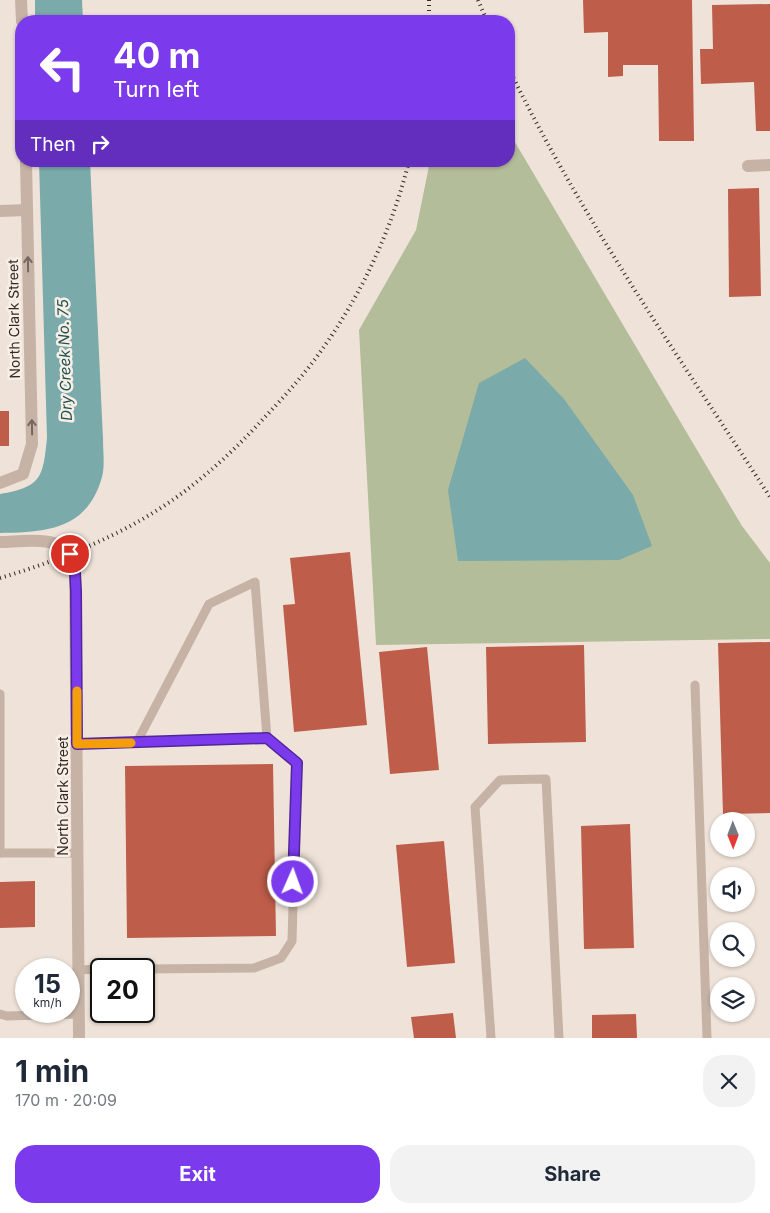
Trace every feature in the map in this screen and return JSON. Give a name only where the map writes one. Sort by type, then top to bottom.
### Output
[{"type":"street","points":[[21,0],[22,15]]},
{"type":"street","points":[[748,166],[770,165]]},
{"type":"street","name":"North Clark Street","points":[[0,482],[23,474],[32,444],[26,167]]},
{"type":"street","points":[[0,211],[27,210]]},
{"type":"street","name":"North Clark Street","points":[[0,542],[53,542],[62,546],[70,554],[75,573],[78,958]]},
{"type":"street","name":"North Clark Street","points":[[78,1023],[79,1038]]},
{"type":"lane","points":[[137,742],[209,604],[255,582],[267,738]]},
{"type":"lane","points":[[695,685],[707,1038]]},
{"type":"lane","points":[[0,694],[0,853],[78,852]]},
{"type":"lane","points":[[77,744],[267,738],[297,763],[292,941],[281,958],[254,968],[155,969]]},
{"type":"lane","points":[[491,1038],[476,807],[500,780],[546,779],[559,1038]]},
{"type":"lane","points":[[0,1014],[15,1016]]},
{"type":"green space","points":[[515,142],[742,526],[770,563],[770,639],[376,645],[359,330],[416,230],[429,167],[515,167]]},
{"type":"water","points":[[35,0],[82,0],[83,15],[35,15]]},
{"type":"water","name":"Dry Creek No. 75","points":[[39,167],[90,167],[103,439],[102,477],[95,495],[76,518],[49,529],[0,533],[0,494],[24,488],[38,478],[44,462],[47,438]]},
{"type":"water","points":[[525,358],[564,399],[633,495],[652,546],[619,560],[458,561],[448,490],[479,383]]},
{"type":"building","points":[[583,0],[692,0],[694,141],[659,141],[658,65],[623,65],[623,76],[608,77],[608,32],[584,33]]},
{"type":"building","points":[[770,4],[770,131],[756,131],[754,82],[701,84],[700,49],[713,49],[712,5]]},
{"type":"building","points":[[759,188],[761,296],[729,297],[728,189]]},
{"type":"building","points":[[0,411],[9,411],[9,446],[0,446]]},
{"type":"building","points":[[350,552],[367,725],[294,732],[283,605],[295,604],[290,558]]},
{"type":"building","points":[[770,642],[770,813],[723,812],[718,643]]},
{"type":"building","points":[[584,645],[586,742],[488,744],[486,647]]},
{"type":"building","points":[[427,647],[439,770],[390,774],[379,652]]},
{"type":"building","points":[[273,764],[276,936],[127,938],[125,766]]},
{"type":"building","points":[[630,824],[634,948],[584,949],[581,826]]},
{"type":"building","points":[[444,841],[455,963],[407,967],[396,845]]},
{"type":"building","points":[[35,881],[35,927],[0,928],[0,882]]},
{"type":"building","points":[[453,1013],[456,1038],[414,1038],[411,1017]]},
{"type":"building","points":[[636,1014],[637,1038],[592,1038],[592,1015]]},
{"type":"railway","points":[[429,0],[429,15]]},
{"type":"railway","points":[[478,0],[484,15]]},
{"type":"railway","points":[[515,81],[537,125],[633,287],[770,497]]},
{"type":"railway","points":[[0,578],[80,550],[138,522],[199,480],[252,431],[318,355],[348,310],[384,238],[407,167]]},
{"type":"slow traffic","points":[[77,691],[77,744],[131,743]]},
{"type":"route","points":[[70,554],[75,573],[76,591],[77,744],[267,738],[297,763],[293,882]]}]
